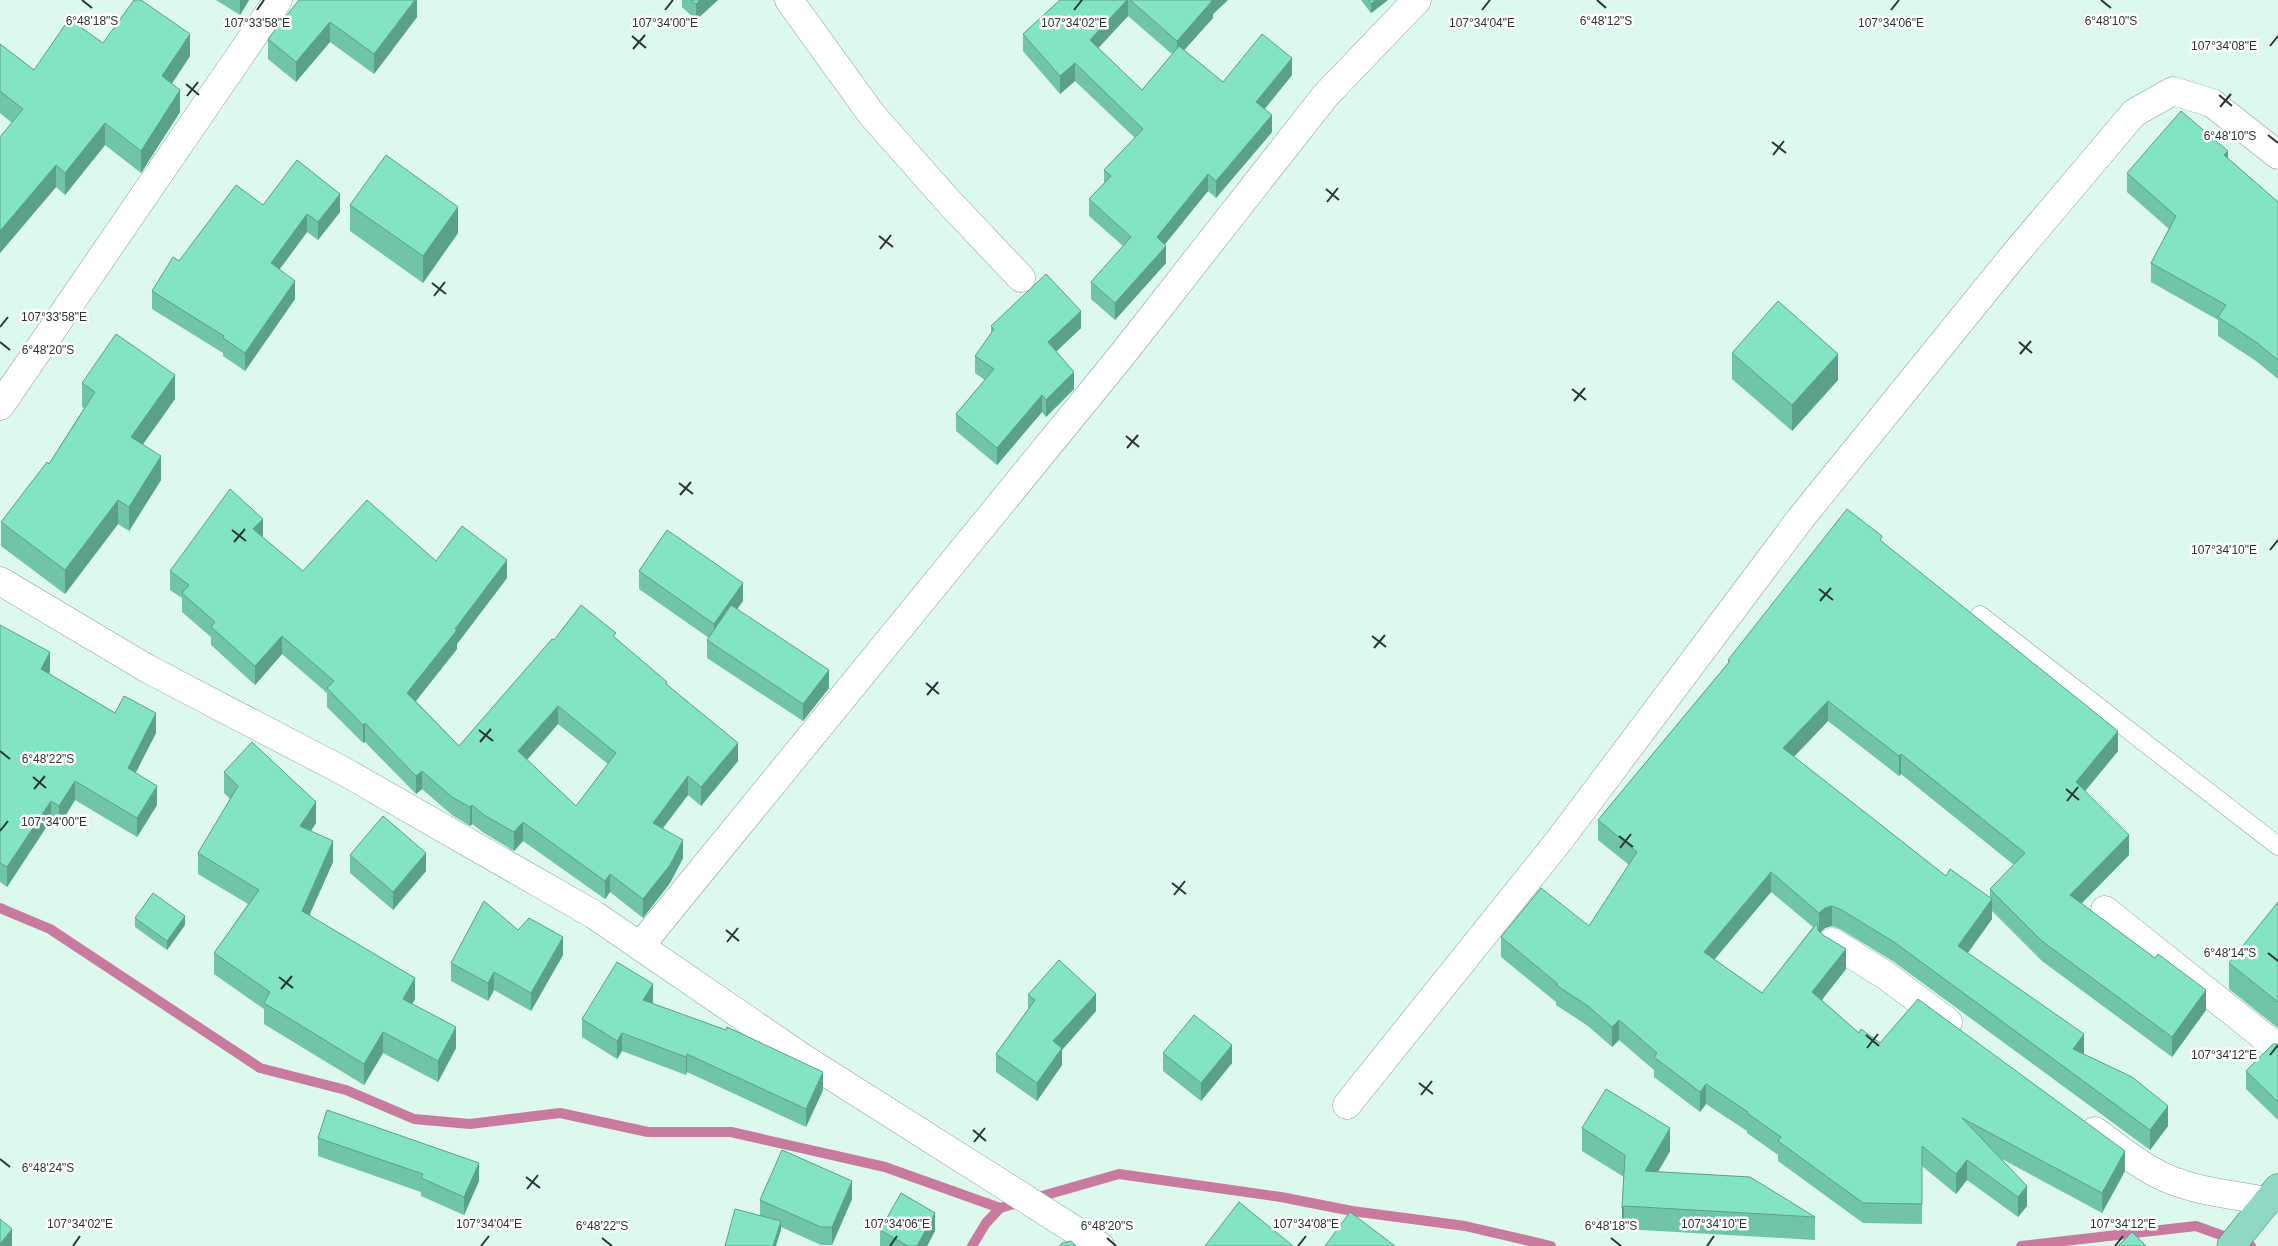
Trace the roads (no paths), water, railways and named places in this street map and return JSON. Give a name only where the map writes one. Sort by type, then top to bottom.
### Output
[{"type":"main road","points":[[2231,1246],[2267,1202]]},
{"type":"street","points":[[0,406],[278,0]]},
{"type":"street","points":[[789,0],[872,115],[1021,278]]},
{"type":"street","points":[[640,946],[1116,363],[1325,96],[1417,0]]},
{"type":"street","points":[[1347,1105],[1558,842],[1801,518],[2014,255],[2134,113],[2173,91],[2212,103],[2278,155]]},
{"type":"street","points":[[0,581],[148,669],[347,773],[593,914],[803,1058],[1036,1206],[1069,1239],[1100,1246]]},
{"type":"street","points":[[2105,910],[2278,1048]]},
{"type":"street","points":[[1832,942],[1885,975],[1964,1034]]},
{"type":"street","points":[[2076,1116],[2124,1152],[2165,1178],[2196,1188],[2267,1202]]},
{"type":"lane","points":[[1980,615],[2278,846]]},
{"type":"waterway","points":[[0,908],[50,929],[260,1068],[346,1090],[414,1119],[470,1124],[560,1113],[648,1132],[731,1132],[885,1167],[1000,1208],[1119,1174],[1281,1197],[1352,1211],[1465,1226],[1551,1246]]},
{"type":"waterway","points":[[972,1246],[986,1223],[1000,1208]]},
{"type":"waterway","points":[[2021,1246],[2196,1226],[2251,1246]]}]
